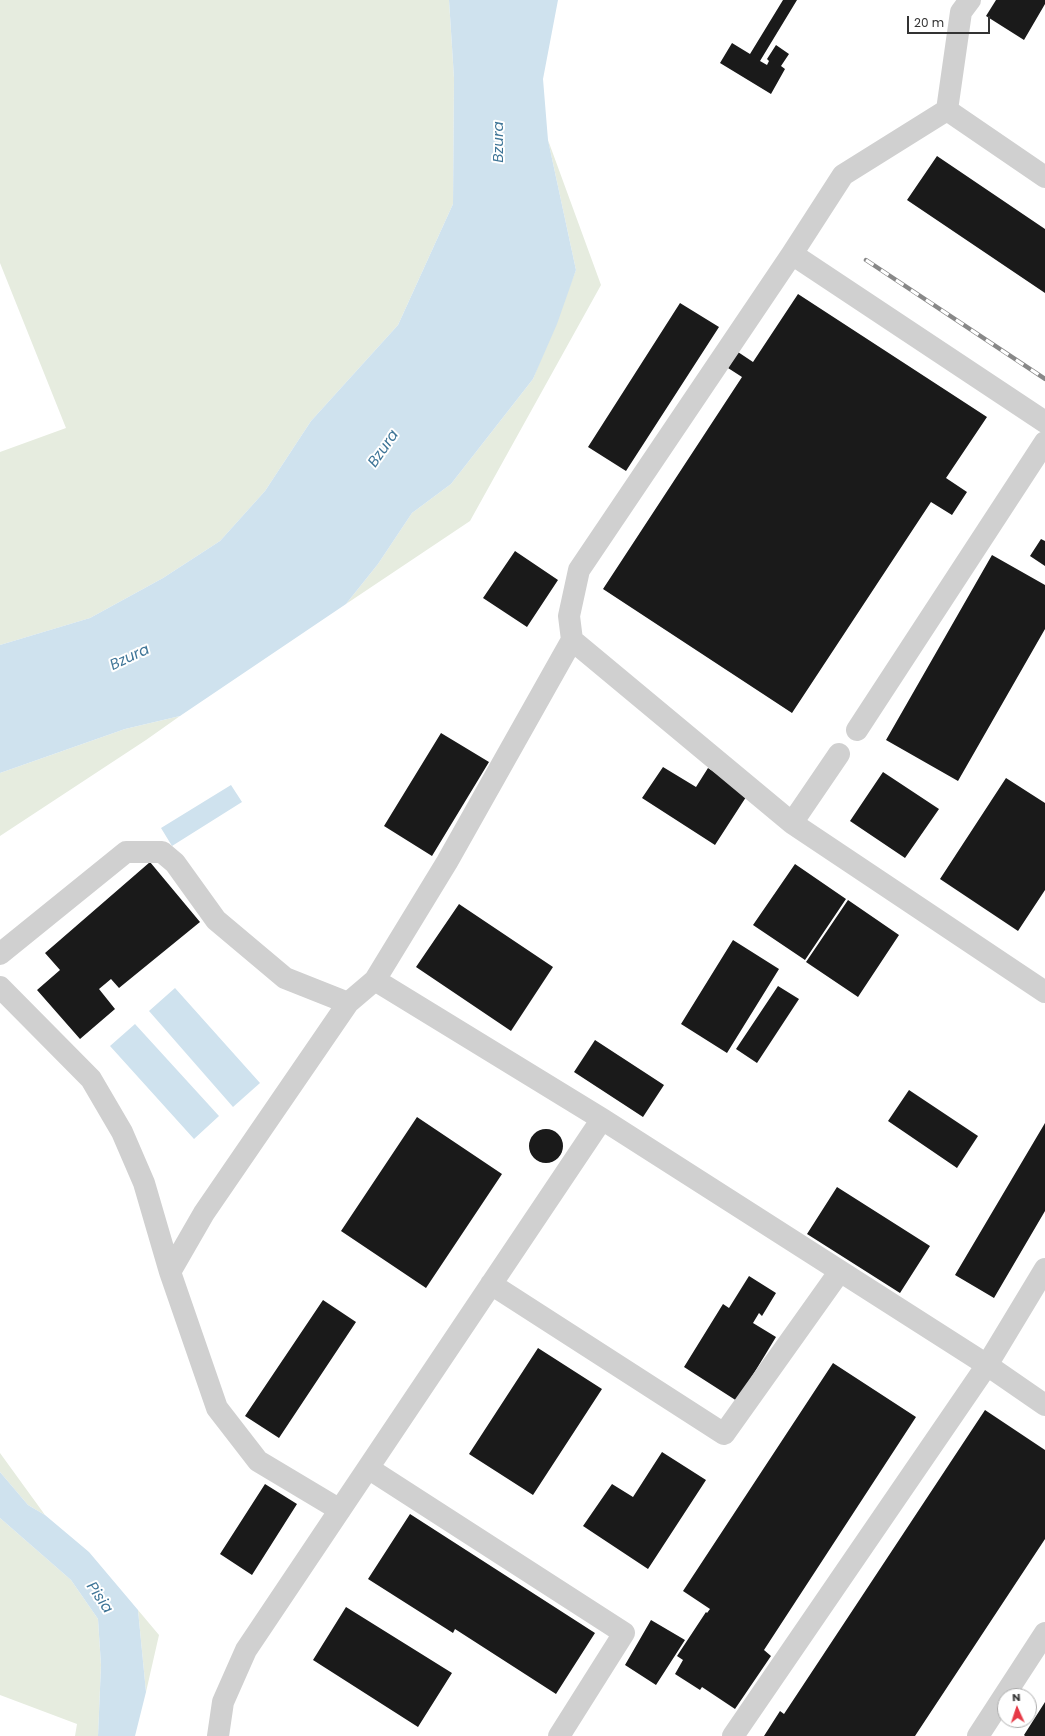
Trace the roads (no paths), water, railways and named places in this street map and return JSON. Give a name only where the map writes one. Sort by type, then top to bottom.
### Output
[{"type":"lane","points":[[947,110],[961,12],[970,0]]},
{"type":"lane","points":[[947,110],[1045,177]]},
{"type":"lane","points":[[170,1272],[204,1213],[348,1003],[375,980],[447,862],[572,640],[569,616],[579,570],[792,254],[842,175],[947,110]]},
{"type":"lane","points":[[792,254],[1045,422]]},
{"type":"lane","points":[[857,730],[1045,442]]},
{"type":"lane","points":[[572,640],[792,823],[1045,992]]},
{"type":"lane","points":[[792,823],[839,754]]},
{"type":"lane","points":[[0,954],[126,852],[162,852],[175,864],[216,920],[285,978],[348,1003]]},
{"type":"lane","points":[[375,980],[602,1119],[987,1365],[1045,1405]]},
{"type":"lane","points":[[0,987],[91,1079],[122,1132],[144,1183],[170,1272],[217,1408],[258,1461],[340,1510]]},
{"type":"lane","points":[[218,1736],[222,1702],[246,1650],[602,1119]]},
{"type":"lane","points":[[732,1736],[987,1365],[1045,1269]]},
{"type":"lane","points":[[491,1284],[724,1434],[840,1271]]},
{"type":"lane","points":[[368,1468],[624,1633],[559,1736]]},
{"type":"lane","points":[[978,1736],[1045,1633]]},
{"type":"water","name":"Bzura","points":[[449,0],[558,0],[543,79],[548,140],[576,270],[557,324],[533,379],[451,484],[412,513],[378,564],[346,604],[180,716],[125,729],[0,773],[0,645],[90,618],[163,578],[220,541],[265,491],[311,421],[398,325],[453,204],[454,78]]},
{"type":"water","points":[[231,785],[242,802],[172,846],[161,828]]},
{"type":"water","points":[[175,988],[260,1083],[233,1107],[149,1011]]},
{"type":"water","points":[[135,1024],[219,1116],[194,1139],[110,1046]]},
{"type":"water","name":"Pisia","points":[[0,1472],[28,1505],[45,1515],[89,1552],[138,1610],[146,1692],[135,1736],[98,1736],[101,1665],[98,1619],[71,1580],[0,1518]]},
{"type":"railway","points":[[866,260],[1045,379]]}]
